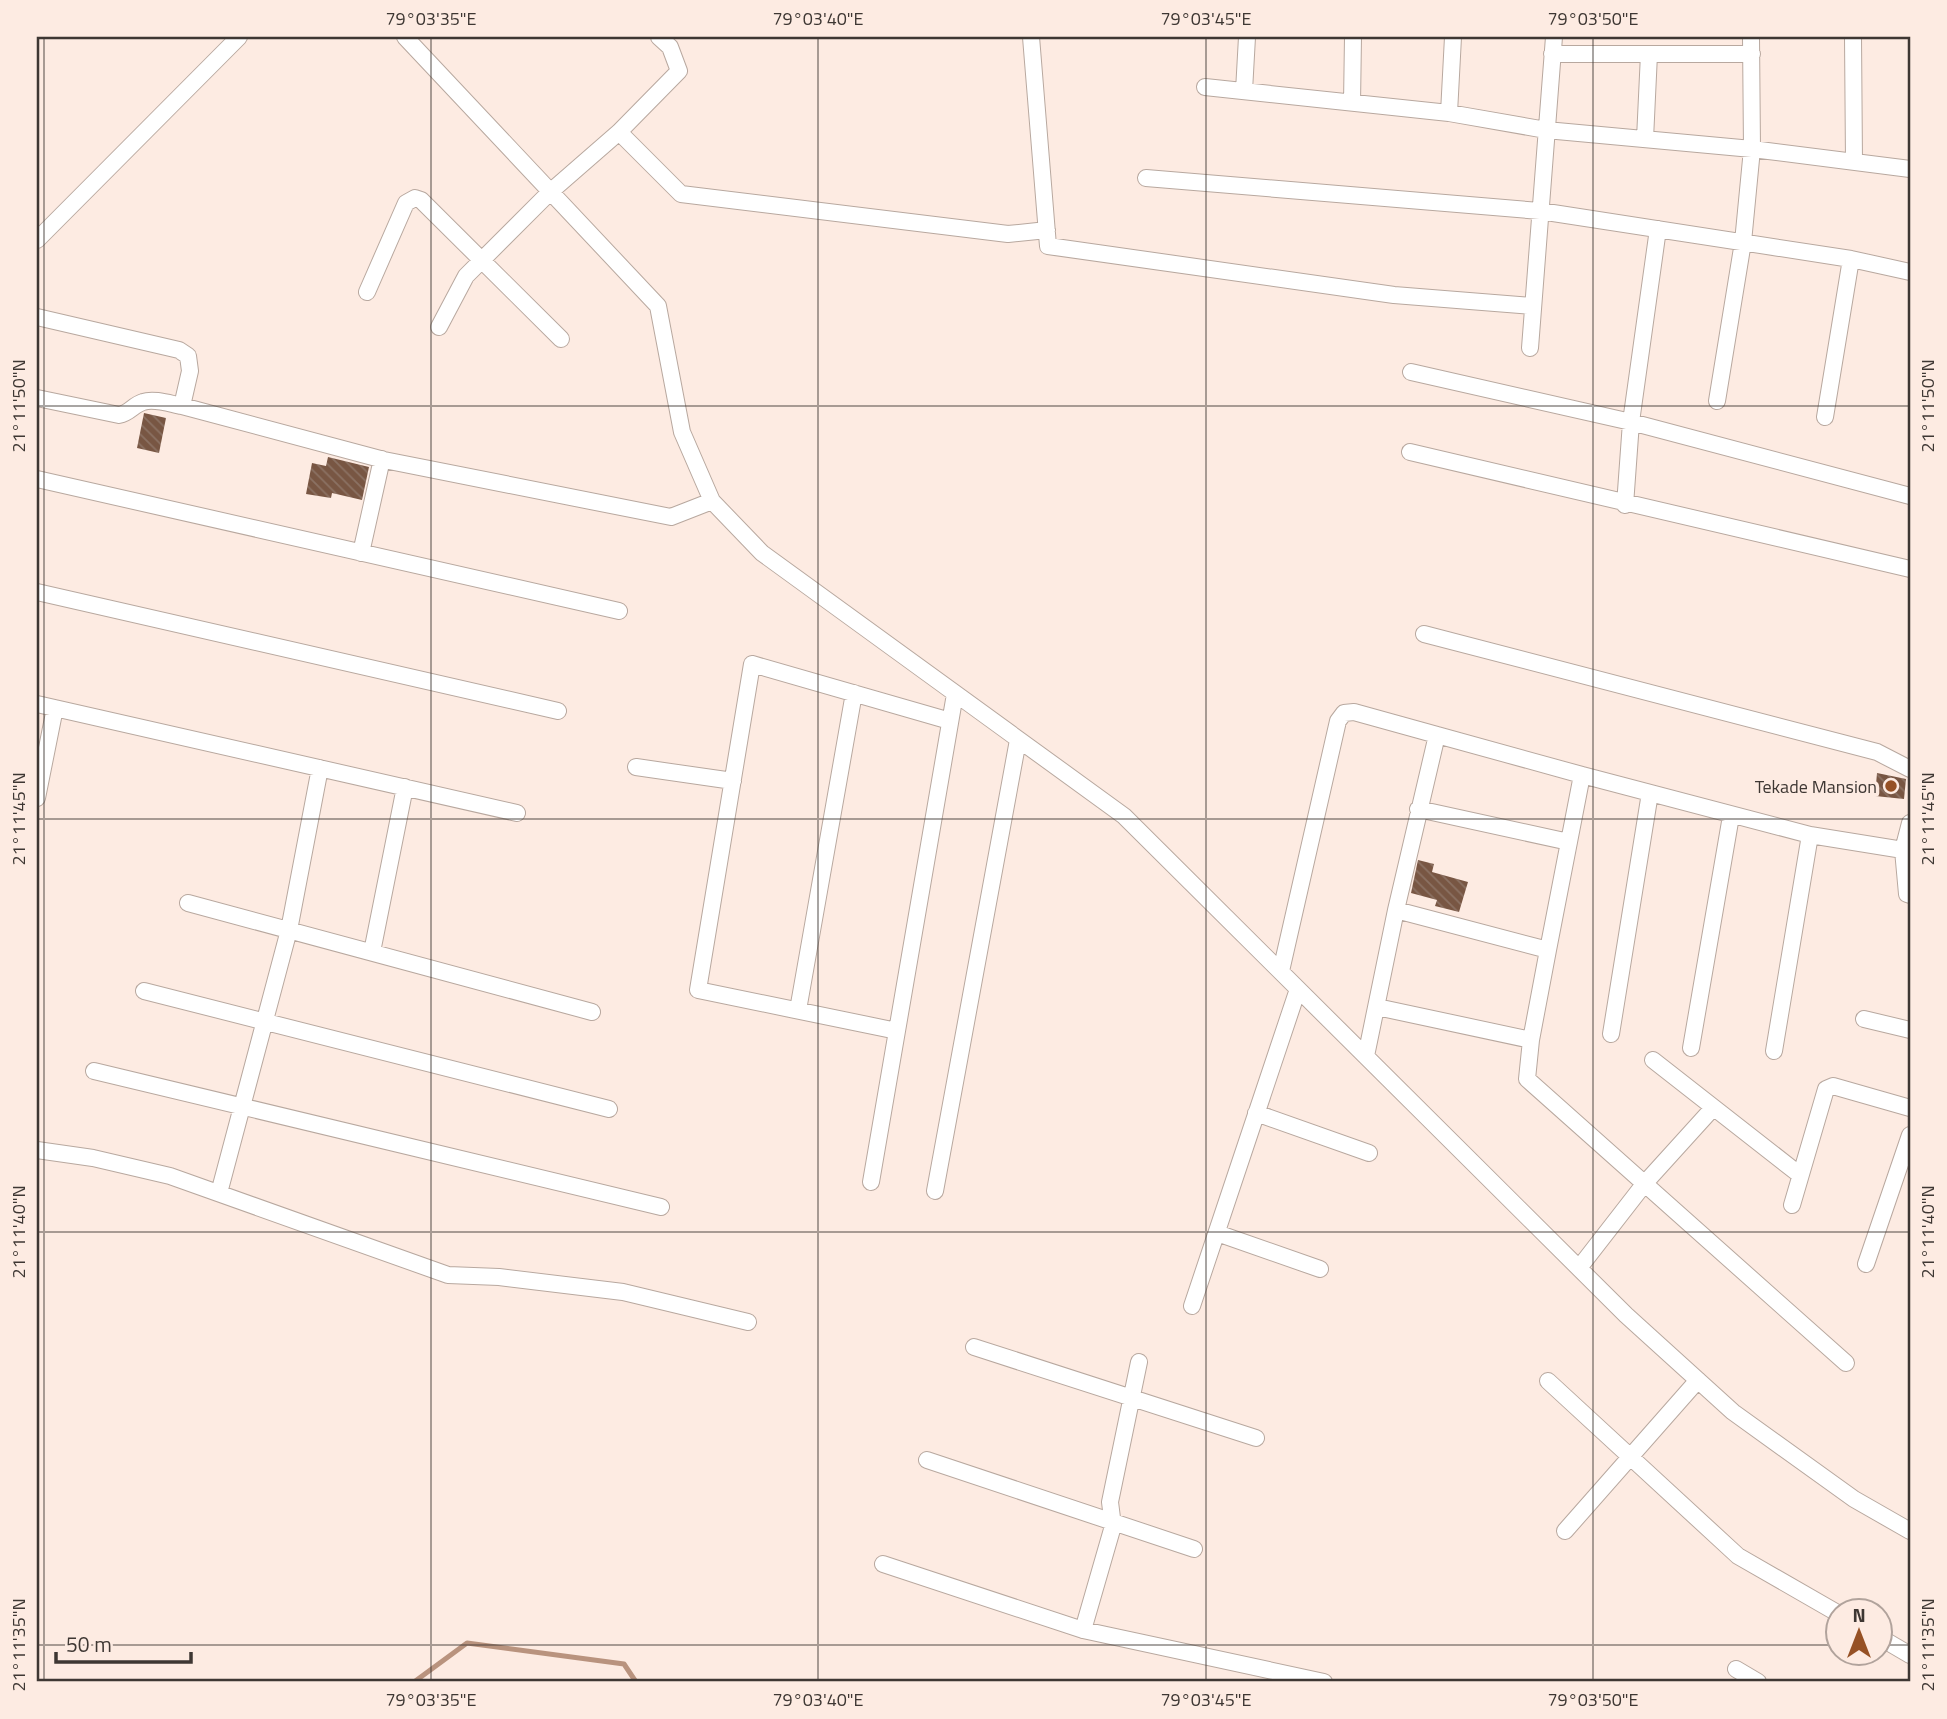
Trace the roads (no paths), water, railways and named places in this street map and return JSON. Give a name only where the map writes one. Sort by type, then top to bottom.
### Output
[{"type":"street","points":[[37,240],[239,37]]},
{"type":"street","points":[[405,37],[658,306],[682,432],[707,504],[762,553],[1124,816],[1579,1268],[1698,1381],[1733,1412],[1854,1499],[1910,1531]]},
{"type":"street","points":[[439,327],[466,276],[549,192],[619,132],[679,71],[670,47],[659,37]]},
{"type":"street","points":[[1031,37],[1048,246],[1394,295],[1532,306]]},
{"type":"street","points":[[1244,91],[1247,37]]},
{"type":"street","points":[[1352,103],[1353,37]]},
{"type":"street","points":[[1449,113],[1452,37]]},
{"type":"street","points":[[1530,348],[1554,37]]},
{"type":"street","points":[[1717,401],[1744,242],[1752,149],[1751,37]]},
{"type":"street","points":[[1853,37],[1854,162]]},
{"type":"street","points":[[1552,54],[1752,54]]},
{"type":"street","points":[[1644,139],[1649,54]]},
{"type":"street","points":[[1205,87],[1449,113],[1546,130],[1752,149],[1910,169]]},
{"type":"street","points":[[619,132],[681,194],[1008,234],[1047,230]]},
{"type":"street","points":[[1146,178],[1540,211],[1744,242],[1910,272]]},
{"type":"street","points":[[367,292],[410,200],[421,200],[561,339]]},
{"type":"street","points":[[1625,505],[1631,422],[1658,229]]},
{"type":"street","points":[[1825,417],[1851,260]]},
{"type":"street","points":[[37,317],[179,350],[188,356],[190,371],[182,406]]},
{"type":"street","points":[[1411,372],[1631,422],[1910,496]]},
{"type":"street","points":[[37,398],[119,415],[128,413],[140,402],[149,400],[182,406],[382,459],[671,517],[707,504]]},
{"type":"street","points":[[1410,452],[1625,505],[1910,566]]},
{"type":"street","points":[[361,553],[382,459]]},
{"type":"street","points":[[37,479],[619,611]]},
{"type":"street","points":[[37,592],[558,711]]},
{"type":"street","points":[[1424,634],[1877,752],[1910,769]]},
{"type":"street","points":[[897,1031],[698,990],[752,664],[950,721]]},
{"type":"street","points":[[797,1010],[854,693]]},
{"type":"street","points":[[871,1182],[955,694]]},
{"type":"street","points":[[37,704],[517,813]]},
{"type":"street","points":[[37,798],[55,708]]},
{"type":"street","points":[[1281,971],[1338,721],[1344,713],[1354,712],[1731,816],[1810,835],[1903,850]]},
{"type":"street","points":[[1366,1056],[1418,809],[1437,735]]},
{"type":"street","points":[[935,1191],[1017,740]]},
{"type":"street","points":[[636,767],[733,781]]},
{"type":"street","points":[[219,1193],[289,930],[320,768]]},
{"type":"street","points":[[1582,775],[1531,1040],[1527,1079],[1846,1363]]},
{"type":"street","points":[[372,952],[405,788]]},
{"type":"street","points":[[1611,1034],[1650,793]]},
{"type":"street","points":[[1418,809],[1569,842]]},
{"type":"street","points":[[1691,1048],[1731,816]]},
{"type":"street","points":[[1910,823],[1903,850],[1907,894],[1910,895]]},
{"type":"street","points":[[1774,1051],[1810,835]]},
{"type":"street","points":[[188,903],[592,1012]]},
{"type":"street","points":[[1396,911],[1548,950]]},
{"type":"street","points":[[1192,1306],[1298,989]]},
{"type":"street","points":[[144,991],[609,1109]]},
{"type":"street","points":[[1377,1007],[1531,1040]]},
{"type":"street","points":[[1864,1019],[1910,1030]]},
{"type":"street","points":[[1653,1060],[1800,1175]]},
{"type":"street","points":[[94,1071],[661,1207]]},
{"type":"street","points":[[1792,1205],[1826,1088],[1833,1086],[1910,1108]]},
{"type":"street","points":[[1579,1268],[1644,1183],[1713,1108]]},
{"type":"street","points":[[1256,1113],[1368,1153]]},
{"type":"street","points":[[1866,1264],[1910,1135]]},
{"type":"street","points":[[37,1150],[144,1170],[219,1193],[448,1275],[499,1277],[623,1292],[748,1322]]},
{"type":"street","points":[[1217,1233],[1320,1269]]},
{"type":"street","points":[[974,1347],[1256,1438]]},
{"type":"street","points":[[1083,1630],[1113,1522],[1110,1502],[1139,1362]]},
{"type":"street","points":[[1548,1381],[1738,1556],[1825,1606]]},
{"type":"street","points":[[1565,1531],[1698,1381]]},
{"type":"street","points":[[927,1460],[1194,1549]]},
{"type":"street","points":[[883,1564],[1083,1630],[1324,1682]]},
{"type":"street","points":[[1736,1669],[1758,1682]]},
{"type":"waterway","points":[[414,1682],[467,1643],[624,1664],[636,1682]]},
{"type":"place","name":"Tekade Mansion","points":[[1891,786]]}]
